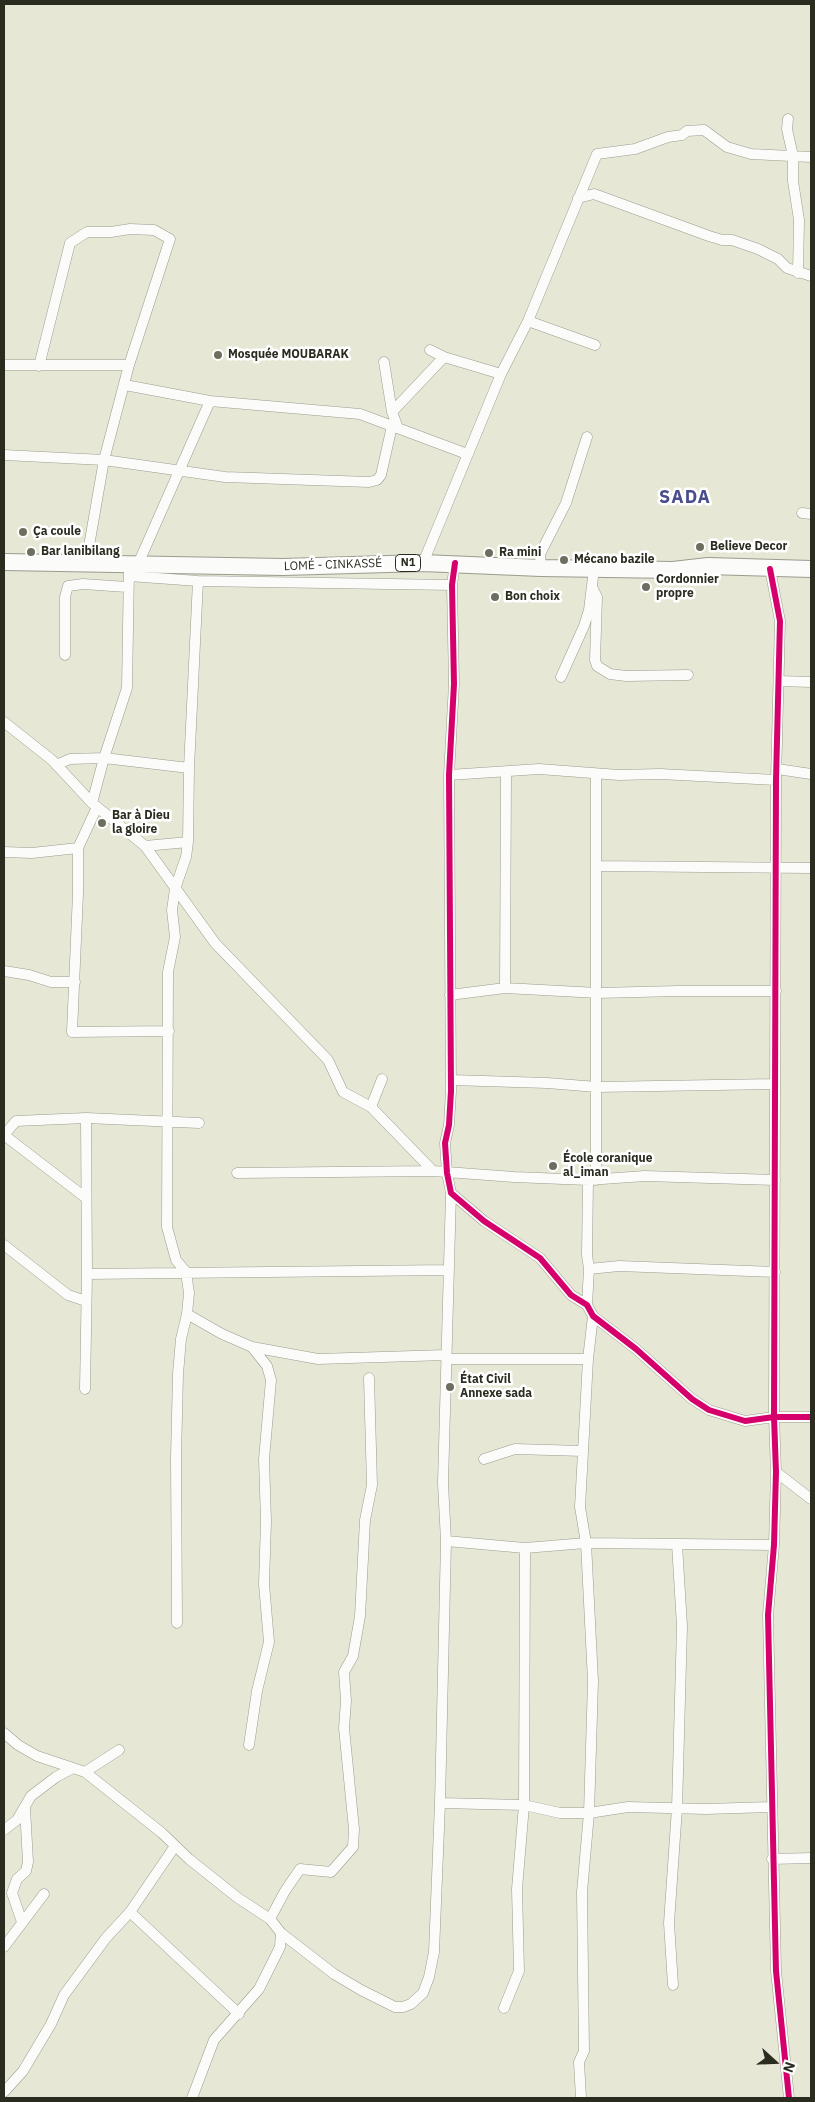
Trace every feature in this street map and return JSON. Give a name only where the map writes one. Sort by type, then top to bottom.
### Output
[{"type":"highway","name":"LOMÉ - CINKASSÉ","points":[[4,562],[86,563],[132,568],[455,563],[594,569],[672,570],[708,566],[811,569]]},
{"type":"street","points":[[788,119],[787,129],[793,156],[793,181],[799,220],[798,273]]},
{"type":"street","points":[[423,563],[501,374],[528,321],[596,154],[635,149],[668,137],[682,135],[687,131],[704,130],[727,147],[751,154],[811,158]]},
{"type":"street","points":[[578,198],[594,194],[709,236],[722,240],[732,240],[758,249],[778,259],[787,268],[811,276]]},
{"type":"street","points":[[39,366],[70,243],[87,232],[111,232],[130,228],[154,230],[170,239],[129,365],[104,460],[86,563]]},
{"type":"street","points":[[528,321],[595,345]]},
{"type":"street","points":[[430,350],[444,357],[501,374]]},
{"type":"street","points":[[392,412],[444,357]]},
{"type":"street","points":[[4,455],[104,460],[225,478],[369,482],[377,480],[381,475],[395,427],[384,362]]},
{"type":"street","points":[[4,365],[129,365]]},
{"type":"street","points":[[125,385],[210,401],[360,414],[467,454]]},
{"type":"street","points":[[169,1031],[72,1032],[78,848],[94,805],[104,758],[126,688],[127,587],[132,568],[210,401]]},
{"type":"street","points":[[541,568],[540,554],[566,503],[587,437]]},
{"type":"street","points":[[4,1733],[18,1745],[37,1756],[85,1772],[162,1833],[238,1898],[270,1919],[281,1933],[334,1974],[395,2007],[411,2004],[423,1993],[434,1952],[440,1803],[446,1541],[443,1483],[451,1193],[447,1173],[445,1143],[449,1124],[451,1080],[448,775],[454,684],[452,585],[455,563]]},
{"type":"street","points":[[275,583],[283,567]]},
{"type":"street","points":[[132,568],[198,581],[452,585]]},
{"type":"street","points":[[561,677],[584,626],[594,569]]},
{"type":"street","points":[[770,569],[780,621],[776,769],[774,1417],[776,1472],[774,1545],[768,1616],[776,1971],[789,2098]]},
{"type":"street","points":[[177,1623],[176,1457],[178,1374],[181,1339],[187,1314],[189,1293],[186,1272],[176,1260],[167,1228],[168,972],[174,946],[172,910],[176,889],[184,866],[188,842],[189,768],[198,581]]},
{"type":"street","points":[[65,655],[65,597],[68,586],[83,584],[127,587]]},
{"type":"street","points":[[592,587],[597,597],[595,660],[597,666],[610,674],[626,676],[688,676]]},
{"type":"street","points":[[779,681],[811,682]]},
{"type":"street","points":[[4,722],[56,765],[94,805],[145,846],[215,942],[328,1060],[343,1092],[371,1107],[433,1171]]},
{"type":"street","points":[[56,765],[70,759],[104,758],[189,768]]},
{"type":"street","points":[[448,775],[539,769],[596,774],[660,774],[776,780]]},
{"type":"street","points":[[776,769],[811,774]]},
{"type":"street","points":[[505,988],[506,772]]},
{"type":"street","points":[[587,1305],[589,1269],[587,1255],[597,1087],[596,774]]},
{"type":"street","points":[[145,846],[188,842]]},
{"type":"street","points":[[4,852],[32,853],[78,848]]},
{"type":"street","points":[[597,866],[811,868]]},
{"type":"street","points":[[4,971],[29,975],[51,982],[75,982]]},
{"type":"street","points":[[450,995],[505,988],[598,993],[776,991]]},
{"type":"street","points":[[371,1107],[382,1079]]},
{"type":"street","points":[[451,1080],[547,1083],[597,1087],[776,1084]]},
{"type":"street","points":[[85,1389],[87,1274],[86,1118]]},
{"type":"street","points":[[86,1198],[4,1135],[16,1121],[86,1118],[200,1123]]},
{"type":"street","points":[[237,1173],[433,1171],[592,1180],[645,1176],[775,1180]]},
{"type":"street","points":[[451,1193],[484,1221],[540,1258],[571,1294],[587,1305],[593,1316],[636,1350],[692,1400],[709,1410],[745,1420],[811,1416]]},
{"type":"street","points":[[4,1245],[68,1295],[86,1301]]},
{"type":"street","points":[[589,1269],[619,1266],[775,1272]]},
{"type":"street","points":[[87,1274],[449,1270]]},
{"type":"street","points":[[187,1314],[222,1334],[252,1347],[318,1359],[446,1357],[588,1359]]},
{"type":"street","points":[[581,2098],[579,2062],[584,2051],[582,1892],[589,1813],[593,1681],[586,1543],[580,1507],[588,1359],[593,1316]]},
{"type":"street","points":[[249,1745],[257,1691],[269,1642],[264,1584],[266,1521],[264,1459],[271,1380],[266,1366],[252,1347]]},
{"type":"street","points":[[270,1919],[300,1869],[331,1872],[353,1847],[354,1829],[344,1728],[346,1701],[344,1672],[353,1656],[360,1616],[365,1520],[372,1485],[369,1378]]},
{"type":"street","points":[[484,1459],[515,1449],[583,1451]]},
{"type":"street","points":[[776,1472],[811,1499]]},
{"type":"street","points":[[446,1541],[525,1548],[586,1543],[774,1545]]},
{"type":"street","points":[[673,1984],[669,1923],[677,1808],[682,1626],[678,1544]]},
{"type":"street","points":[[504,2008],[519,1971],[517,1890],[524,1805],[525,1548]]},
{"type":"street","points":[[85,1772],[119,1750]]},
{"type":"street","points":[[4,1830],[17,1820],[31,1796],[56,1777],[73,1768]]},
{"type":"street","points":[[440,1803],[524,1805],[560,1813],[589,1813],[628,1807],[771,1807]]},
{"type":"street","points":[[22,1922],[12,1893],[17,1879],[26,1871],[28,1862],[25,1808]]},
{"type":"street","points":[[4,2092],[23,2071],[51,2024],[64,1995],[106,1938],[130,1912],[175,1846]]},
{"type":"street","points":[[772,1859],[811,1858]]},
{"type":"street","points":[[4,1947],[44,1894]]},
{"type":"street","points":[[130,1912],[239,2014]]},
{"type":"street","points":[[192,2098],[214,2040],[239,2014],[259,1988],[280,1947],[281,1933]]},
{"type":"cycle path","points":[[455,563],[452,585],[454,684],[449,775],[451,1091],[449,1125],[445,1143],[447,1173],[451,1193],[484,1221],[540,1258],[571,1295],[587,1305],[593,1316],[636,1349],[692,1399],[709,1410],[745,1421],[774,1417],[811,1417]]},
{"type":"cycle path","points":[[770,569],[780,621],[776,780],[774,1417],[776,1472],[774,1545],[768,1615],[776,1971],[789,2098]]},
{"type":"place","name":"Mosquée MOUBARAK","points":[[218,355]]},
{"type":"place","name":"Ça coule","points":[[23,532]]},
{"type":"place","name":"Believe Decor","points":[[700,547]]},
{"type":"place","name":"Bar lanibilang","points":[[31,552]]},
{"type":"place","name":"Ra mini","points":[[489,553]]},
{"type":"place","name":"Mécano bazile","points":[[564,560]]},
{"type":"place","name":"Cordonnier propre","points":[[646,587]]},
{"type":"place","name":"Bon choix","points":[[495,597]]},
{"type":"place","name":"Bar à Dieu la gloire","points":[[102,823]]},
{"type":"place","name":"École coranique al_iman","points":[[553,1166]]},
{"type":"place","name":"État Civil Annexe sada","points":[[450,1387]]},
{"type":"district","name":"SADA","points":[[685,498]]}]
